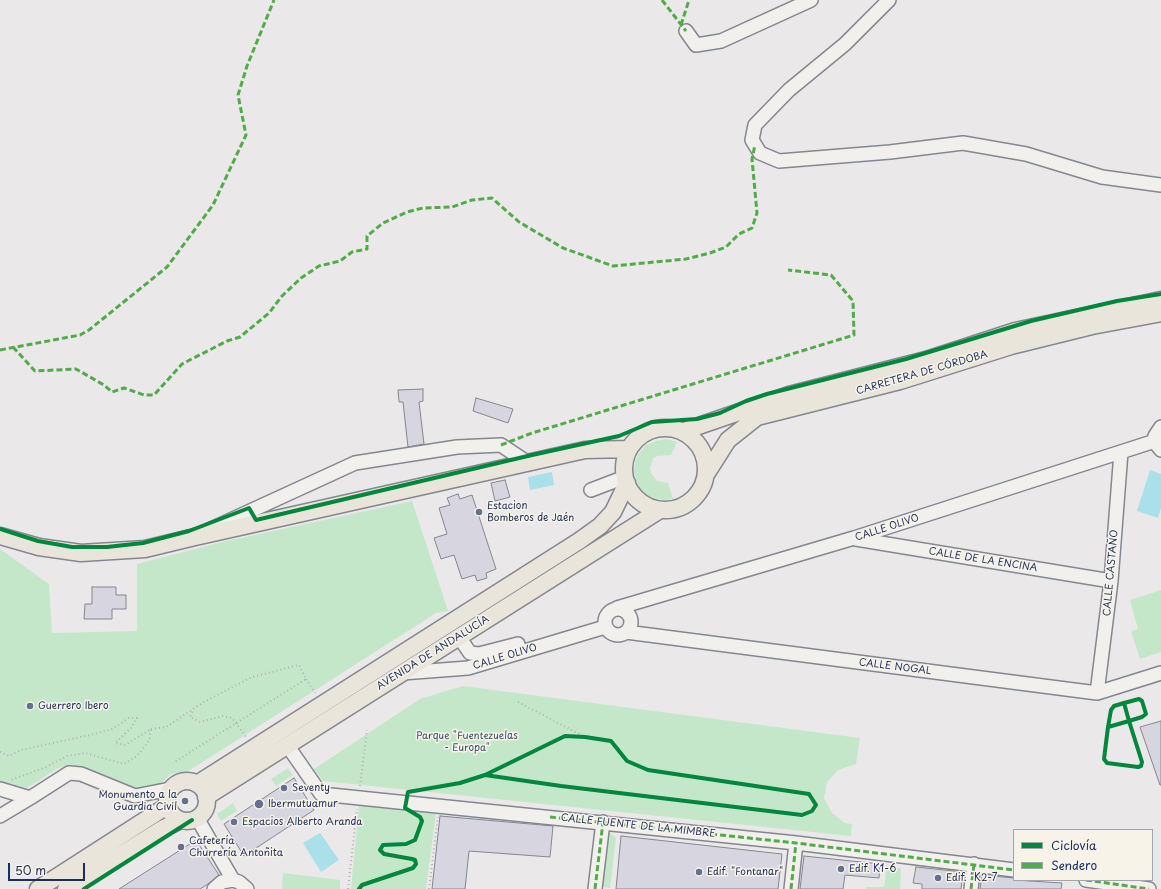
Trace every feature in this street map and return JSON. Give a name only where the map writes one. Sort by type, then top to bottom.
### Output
[{"type":"main road","name":"CARRETERA DE CÓRDOBA","points":[[684,431],[789,395],[926,360],[1015,331],[1161,300]]},
{"type":"main road","name":"CARRETERA DE CÓRDOBA","points":[[707,473],[728,440],[757,417],[900,381],[1011,346],[1092,326],[1161,313]]},
{"type":"main road","points":[[672,428],[684,431],[702,448],[706,460],[707,473],[703,485],[696,496],[686,505],[673,509],[660,510],[648,506],[637,499],[626,480],[624,463],[629,449],[636,439],[653,430],[672,428]]},
{"type":"main road","points":[[0,536],[39,547],[81,553],[146,549],[195,536],[585,450],[629,449]]},
{"type":"main road","name":"AVENIDA DE ANDALUCÍA","points":[[197,784],[579,541],[600,526],[613,512],[626,480]]},
{"type":"main road","name":"AVENIDA DE ANDALUCÍA","points":[[206,798],[287,745],[660,510]]},
{"type":"main road","points":[[180,782],[192,782],[197,784],[202,788],[206,798],[205,809],[197,818],[186,821],[172,815],[167,806],[170,789],[180,782]]},
{"type":"main road","points":[[38,889],[167,806]]},
{"type":"main road","points":[[66,889],[162,828],[181,820]]},
{"type":"street","points":[[686,31],[696,45],[721,41],[811,0]]},
{"type":"street","points":[[889,0],[845,44],[789,90],[755,125],[752,140],[760,153],[779,161],[963,143],[1026,154],[1102,177],[1161,185]]},
{"type":"street","points":[[1158,445],[1157,431],[1161,426]]},
{"type":"street","points":[[195,536],[355,463],[457,447],[500,445],[528,463]]},
{"type":"street","name":"CALLE OLIVO","points":[[617,608],[854,538],[1121,452],[1158,445]]},
{"type":"street","name":"CALLE CASTAÑO","points":[[1097,693],[1111,581],[1121,452]]},
{"type":"street","points":[[591,490],[626,480]]},
{"type":"street","name":"CALLE DE LA ENCINA","points":[[854,538],[1111,581]]},
{"type":"street","points":[[617,608],[625,610],[631,617],[631,625],[626,632],[618,635],[610,633],[604,622],[609,611],[617,608]]},
{"type":"street","name":"CALLE OLIVO","points":[[459,637],[470,653],[479,654],[604,622]]},
{"type":"street","name":"CALLE OLIVO","points":[[402,673],[468,668],[604,622]]},
{"type":"street","name":"CALLE NOGAL","points":[[626,632],[1097,693],[1161,673]]},
{"type":"street","name":"CALLE FUENTE DE LA MIMBRE","points":[[287,745],[321,794],[796,843],[1013,870]]},
{"type":"street","points":[[0,816],[69,773],[81,774],[135,796],[170,789]]},
{"type":"street","points":[[4,785],[30,798]]},
{"type":"street","points":[[197,818],[233,880]]},
{"type":"street","points":[[595,889],[602,822]]},
{"type":"street","points":[[791,889],[796,843]]},
{"type":"street","points":[[971,889],[974,864]]},
{"type":"street","points":[[214,889],[222,882],[233,880],[239,882],[247,889]]},
{"type":"street","points":[[1093,881],[1149,889]]},
{"type":"path","points":[[0,752],[9,756],[21,750],[84,737],[112,729],[129,718],[137,718],[131,728],[115,743],[125,745],[151,729],[166,727],[194,707],[252,677],[299,664],[315,693]]},
{"type":"path","points":[[173,763],[306,679]]},
{"type":"path","points":[[518,702],[585,737]]},
{"type":"path","points":[[194,707],[190,717],[200,722],[223,716],[232,718],[246,737]]},
{"type":"path","points":[[4,785],[46,767],[67,756],[85,753],[124,764],[137,756],[149,741],[151,729]]},
{"type":"path","points":[[360,786],[367,730]]},
{"type":"path","points":[[571,736],[590,737]]},
{"type":"path","points":[[348,889],[358,803]]},
{"type":"path","points":[[429,889],[438,812]]},
{"type":"green space","points":[[666,439],[677,442],[671,455],[657,456],[653,459],[650,468],[651,473],[657,481],[668,483],[673,499],[665,500],[656,499],[647,495],[640,489],[634,471],[635,462],[639,453],[646,445]]},
{"type":"green space","points":[[412,501],[448,611],[436,613],[187,772],[171,774],[159,785],[143,791],[71,765],[58,768],[27,788],[0,783],[0,549],[49,584],[52,633],[137,631],[137,564],[222,542]]},
{"type":"green space","points":[[1161,590],[1161,652],[1140,659],[1131,631],[1138,629],[1130,600]]},
{"type":"green space","name":"Parque \"Fuentezuelas - Europa\"","points":[[463,686],[860,738],[856,764],[838,770],[827,782],[824,798],[832,813],[845,823],[852,824],[851,836],[323,781],[314,769],[420,699]]},
{"type":"green space","points":[[288,768],[293,775],[276,786],[271,779]]},
{"type":"green space","points":[[233,803],[237,811],[221,821],[217,814]]},
{"type":"green space","points":[[359,805],[436,813],[426,889],[351,889]]},
{"type":"green space","points":[[610,833],[616,838],[610,888],[598,886],[607,835]]},
{"type":"green space","points":[[886,867],[901,868],[900,889],[866,889],[866,887],[883,887],[885,884]]},
{"type":"green space","points":[[283,873],[340,880],[340,889],[282,889]]},
{"type":"water","points":[[1150,470],[1161,474],[1161,508],[1158,518],[1137,511]]},
{"type":"water","points":[[552,472],[554,485],[530,490],[528,477]]},
{"type":"water","points":[[320,833],[339,860],[321,872],[303,843]]},
{"type":"building","points":[[423,389],[423,401],[419,402],[424,444],[408,447],[403,402],[399,402],[398,390]]},
{"type":"building","points":[[476,398],[513,409],[508,423],[473,411]]},
{"type":"building","points":[[505,480],[510,497],[495,501],[491,483]]},
{"type":"building","points":[[458,494],[460,499],[472,495],[496,569],[486,573],[487,578],[477,581],[475,575],[462,579],[454,555],[441,559],[434,538],[447,534],[439,508],[450,505],[447,498]]},
{"type":"building","points":[[92,587],[116,587],[116,595],[126,595],[126,609],[112,609],[112,619],[84,619],[85,604],[92,604]]},
{"type":"building","points":[[1161,721],[1161,785],[1160,785],[1140,727]]},
{"type":"building","points":[[294,778],[314,810],[244,856],[224,824]]},
{"type":"building","points":[[440,816],[553,826],[550,857],[469,851],[465,889],[432,889]]},
{"type":"building","name":"Edif. \"Fontanar\"","points":[[621,836],[782,854],[778,889],[616,889]]},
{"type":"building","points":[[196,840],[219,875],[208,884],[200,889],[119,889]]},
{"type":"building","name":"Edif. K1-6","points":[[804,856],[880,864],[879,878],[845,875],[843,889],[800,889]]},
{"type":"building","name":"Edif. \"K2-7","points":[[916,867],[963,872],[961,889],[922,889],[922,884],[913,883]]},
{"type":"building","points":[[982,875],[1013,878],[1013,881],[1062,883],[1061,889],[980,889]]},
{"type":"marked path","points":[[0,350],[80,335],[89,330],[167,267],[213,205],[246,135],[238,95],[247,66],[274,0]]},
{"type":"marked path","points":[[662,0],[686,31]]},
{"type":"marked path","points":[[681,25],[689,0]]},
{"type":"marked path","points":[[13,347],[35,371],[76,369],[104,385],[112,392],[124,388],[144,395],[154,395],[182,364],[227,341],[240,337],[269,313],[282,296],[301,278],[319,266],[340,261],[352,252],[367,249],[367,236],[383,223],[407,212],[423,208],[452,207],[472,200],[492,198],[519,222],[563,248],[613,266],[686,259],[710,253],[726,247],[739,234],[752,228],[757,213],[752,159],[755,145]]},
{"type":"marked path","points":[[501,445],[532,433],[854,335],[853,301],[831,275],[788,270]]},
{"type":"marked path","points":[[550,817],[796,843],[1013,870]]},
{"type":"marked path","points":[[595,889],[603,822]]},
{"type":"marked path","points":[[791,889],[796,843]]},
{"type":"marked path","points":[[971,889],[974,864]]},
{"type":"marked path","points":[[1093,881],[1149,889]]},
{"type":"cycle path","points":[[0,529],[38,541],[72,547],[107,547],[143,543],[189,531],[249,508],[256,520],[619,436],[652,422],[697,419],[720,413],[746,401],[767,394],[906,359],[1031,321],[1117,301],[1161,294]]},
{"type":"cycle path","points":[[1108,727],[1129,721],[1142,717],[1146,714],[1142,701],[1139,699],[1124,703],[1114,706],[1111,710],[1108,727],[1104,759],[1107,763],[1138,767],[1141,766],[1142,762],[1129,721],[1124,703]]},
{"type":"cycle path","points":[[359,889],[362,885],[413,868],[416,864],[415,860],[384,854],[380,850],[383,845],[406,844],[415,840],[422,821],[420,817],[405,808],[408,792],[460,783],[485,775],[561,786],[802,815],[812,811],[816,805],[809,794],[648,770],[627,761],[611,741],[585,737],[565,736],[485,775]]},
{"type":"cycle path","points":[[84,889],[192,820]]},
{"type":"place","name":"Estacion Bomberos de Jaén","points":[[479,512]]},
{"type":"place","name":"Guerrero Ibero","points":[[30,706]]},
{"type":"place","name":"Seventy","points":[[284,788]]},
{"type":"place","name":"Monumento a la Guardia Civil","points":[[185,801]]},
{"type":"place","name":"Ibermutuamur","points":[[259,804]]},
{"type":"place","name":"Espacios Alberto Aranda","points":[[234,822]]},
{"type":"place","name":"Cafetería Churrería Antoñita","points":[[181,847]]},
{"type":"place","name":"Edif. K1-6","points":[[841,869]]},
{"type":"place","name":"Edif. \"Fontanar\"","points":[[699,872]]},
{"type":"place","name":"Edif. \"K2-7","points":[[938,878]]}]
